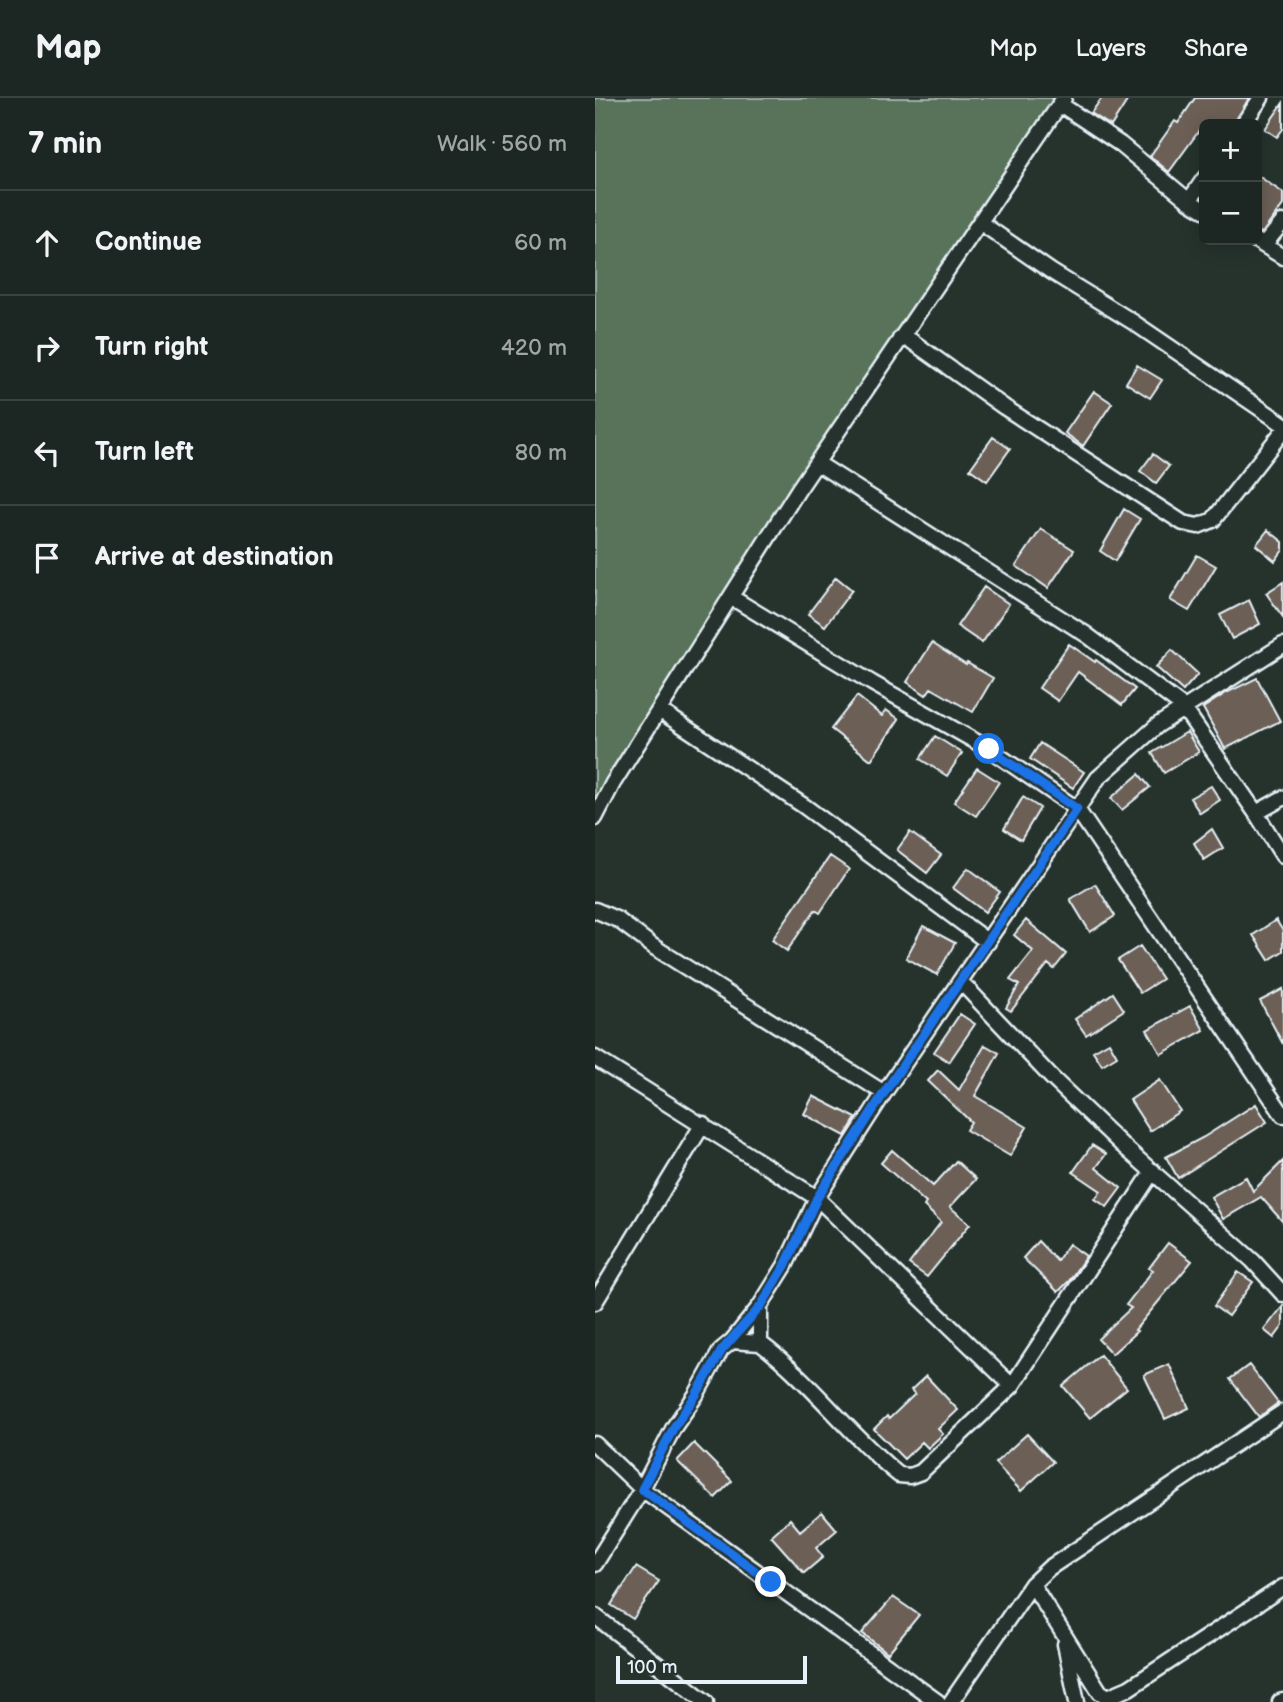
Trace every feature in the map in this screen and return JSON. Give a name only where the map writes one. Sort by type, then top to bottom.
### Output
[{"type":"street","points":[[1246,119],[1261,98]]},
{"type":"street","points":[[595,818],[613,783],[817,463],[1062,101],[1199,207]]},
{"type":"street","points":[[1189,201],[1202,182]]},
{"type":"street","points":[[1262,240],[1283,222]]},
{"type":"street","points":[[981,223],[1283,424]]},
{"type":"street","points":[[1262,244],[1283,257]]},
{"type":"street","points":[[900,339],[910,340],[1004,407],[1183,523],[1198,526],[1213,520],[1283,431]]},
{"type":"street","points":[[817,463],[1087,635],[1183,708],[1283,856]]},
{"type":"street","points":[[731,597],[872,684],[989,749],[1077,809],[1283,1115]]},
{"type":"street","points":[[595,1564],[642,1489],[674,1427],[722,1350],[761,1306],[785,1266],[817,1198],[884,1093],[1098,778],[1158,725],[1283,645]]},
{"type":"street","points":[[659,710],[804,806],[988,942]]},
{"type":"street","points":[[1256,813],[1283,798]]},
{"type":"street","points":[[595,910],[618,920],[654,947],[884,1093]]},
{"type":"street","points":[[961,982],[1121,1144],[1253,1261],[1283,1294]]},
{"type":"street","points":[[595,1058],[817,1198],[1012,1386]]},
{"type":"street","points":[[597,1292],[703,1124]]},
{"type":"street","points":[[732,1340],[760,1343],[782,1359],[842,1423],[898,1475],[910,1476],[921,1472],[1012,1386],[1153,1171]]},
{"type":"street","points":[[760,1343],[761,1306]]},
{"type":"street","points":[[951,1702],[1032,1584],[1049,1568],[1283,1412]]},
{"type":"street","points":[[595,1444],[642,1489],[938,1702]]},
{"type":"street","points":[[1032,1584],[1100,1692],[1108,1697],[1116,1696],[1283,1587]]},
{"type":"street","points":[[595,1616],[706,1702]]},
{"type":"street","points":[[1062,1632],[1077,1702]]},
{"type":"green space","points":[[595,98],[1054,98],[595,798]]},
{"type":"building","points":[[1102,98],[1129,98],[1111,126],[1091,113]]},
{"type":"building","points":[[1195,98],[1249,98],[1237,119],[1199,119],[1199,131],[1169,172],[1150,156],[1175,121],[1178,123]]},
{"type":"building","points":[[1283,103],[1283,129],[1277,137],[1265,129]]},
{"type":"building","points":[[1262,178],[1283,193],[1283,205],[1262,233]]},
{"type":"building","points":[[1137,365],[1162,380],[1150,398],[1126,383]]},
{"type":"building","points":[[1094,391],[1112,403],[1083,446],[1065,433]]},
{"type":"building","points":[[993,437],[1010,449],[987,481],[970,469]]},
{"type":"building","points":[[1153,454],[1169,466],[1156,483],[1140,471]]},
{"type":"building","points":[[1124,509],[1140,519],[1115,561],[1100,551]]},
{"type":"building","points":[[1041,529],[1074,550],[1048,588],[1016,566]]},
{"type":"building","points":[[1268,530],[1283,542],[1283,550],[1275,561],[1256,545]]},
{"type":"building","points":[[1197,555],[1216,566],[1189,611],[1170,600]]},
{"type":"building","points":[[836,577],[852,590],[825,626],[808,614]]},
{"type":"building","points":[[1283,582],[1283,617],[1266,593]]},
{"type":"building","points":[[984,587],[1009,604],[982,643],[957,626]]},
{"type":"building","points":[[1249,600],[1260,624],[1232,639],[1220,615]]},
{"type":"building","points":[[932,643],[966,665],[967,663],[993,678],[973,712],[931,688],[926,695],[907,682]]},
{"type":"building","points":[[1069,644],[1135,689],[1122,705],[1078,672],[1058,701],[1039,688]]},
{"type":"building","points":[[1172,650],[1198,674],[1183,691],[1156,667]]},
{"type":"building","points":[[1257,678],[1280,721],[1225,749],[1203,708]]},
{"type":"building","points":[[857,696],[882,716],[886,710],[899,719],[871,760],[831,729]]},
{"type":"building","points":[[1187,732],[1199,752],[1164,773],[1152,753]]},
{"type":"building","points":[[935,736],[962,753],[947,776],[920,759]]},
{"type":"building","points":[[1040,743],[1084,772],[1073,788],[1030,759]]},
{"type":"building","points":[[977,768],[999,782],[976,816],[954,802]]},
{"type":"building","points":[[1139,774],[1150,787],[1122,810],[1111,798]]},
{"type":"building","points":[[1211,786],[1220,800],[1200,813],[1190,798]]},
{"type":"building","points":[[1023,797],[1040,808],[1021,840],[1004,829]]},
{"type":"building","points":[[1212,829],[1223,848],[1204,860],[1194,843]]},
{"type":"building","points":[[910,832],[941,855],[927,873],[897,850]]},
{"type":"building","points":[[830,856],[849,869],[820,913],[815,910],[787,951],[772,940]]},
{"type":"building","points":[[968,868],[1000,892],[985,912],[953,888]]},
{"type":"building","points":[[1095,884],[1115,916],[1090,932],[1070,899]]},
{"type":"building","points":[[1026,920],[1066,954],[1054,969],[1048,964],[1011,1011],[1006,1008],[1019,985],[1010,980],[1033,951],[1014,935]]},
{"type":"building","points":[[1276,920],[1283,931],[1283,951],[1269,960],[1253,935]]},
{"type":"building","points":[[923,926],[955,943],[937,975],[906,958]]},
{"type":"building","points":[[1140,946],[1162,979],[1140,993],[1118,960]]},
{"type":"building","points":[[1283,989],[1283,1044],[1260,1001]]},
{"type":"building","points":[[1113,993],[1124,1010],[1086,1035],[1075,1019]]},
{"type":"building","points":[[1190,1006],[1204,1030],[1161,1054],[1147,1030]]},
{"type":"building","points":[[960,1014],[975,1024],[949,1062],[934,1052]]},
{"type":"building","points":[[1109,1042],[1117,1056],[1102,1065],[1093,1051]]},
{"type":"building","points":[[985,1045],[999,1053],[975,1096],[1027,1127],[1010,1156],[966,1130],[971,1122],[928,1081],[938,1070],[959,1090]]},
{"type":"building","points":[[1160,1080],[1180,1111],[1150,1131],[1130,1100]]},
{"type":"building","points":[[813,1096],[856,1118],[845,1136],[804,1114]]},
{"type":"building","points":[[1256,1104],[1267,1122],[1178,1178],[1166,1157]]},
{"type":"building","points":[[1092,1145],[1106,1154],[1096,1168],[1121,1188],[1107,1207],[1095,1199],[1101,1191],[1073,1172]]},
{"type":"building","points":[[892,1150],[933,1186],[956,1161],[976,1179],[950,1207],[970,1224],[927,1277],[909,1264],[941,1222],[924,1206],[926,1203],[881,1163]]},
{"type":"building","points":[[1283,1161],[1283,1222],[1261,1197],[1223,1219],[1211,1197],[1246,1177],[1253,1191]]},
{"type":"building","points":[[1038,1241],[1057,1261],[1069,1244],[1086,1256],[1058,1292],[1023,1258]]},
{"type":"building","points":[[1168,1243],[1192,1261],[1135,1330],[1137,1331],[1112,1354],[1098,1339],[1131,1308],[1126,1305],[1153,1270],[1149,1268]]},
{"type":"building","points":[[1238,1272],[1253,1282],[1228,1316],[1214,1306]]},
{"type":"building","points":[[1283,1306],[1283,1326],[1274,1338],[1264,1330]]},
{"type":"building","points":[[1100,1355],[1127,1388],[1090,1418],[1063,1386]]},
{"type":"building","points":[[1169,1364],[1189,1408],[1165,1419],[1144,1375]]},
{"type":"building","points":[[1249,1365],[1278,1403],[1259,1417],[1230,1379]]},
{"type":"building","points":[[926,1376],[958,1410],[938,1429],[943,1434],[928,1448],[922,1442],[904,1459],[874,1429],[887,1416],[889,1419],[915,1394],[911,1390]]},
{"type":"building","points":[[1027,1434],[1053,1462],[1021,1491],[995,1463]]},
{"type":"building","points":[[694,1443],[732,1481],[715,1498],[677,1461]]},
{"type":"building","points":[[822,1512],[837,1530],[816,1548],[823,1557],[804,1573],[771,1536],[790,1519],[800,1531]]},
{"type":"building","points":[[636,1567],[659,1581],[633,1619],[611,1605]]},
{"type":"building","points":[[893,1597],[919,1615],[888,1653],[862,1633]]},
{"type":"route","points":[[771,1582],[642,1489],[674,1427],[722,1350],[761,1306],[785,1266],[817,1198],[884,1093],[1077,809],[989,749]]}]
